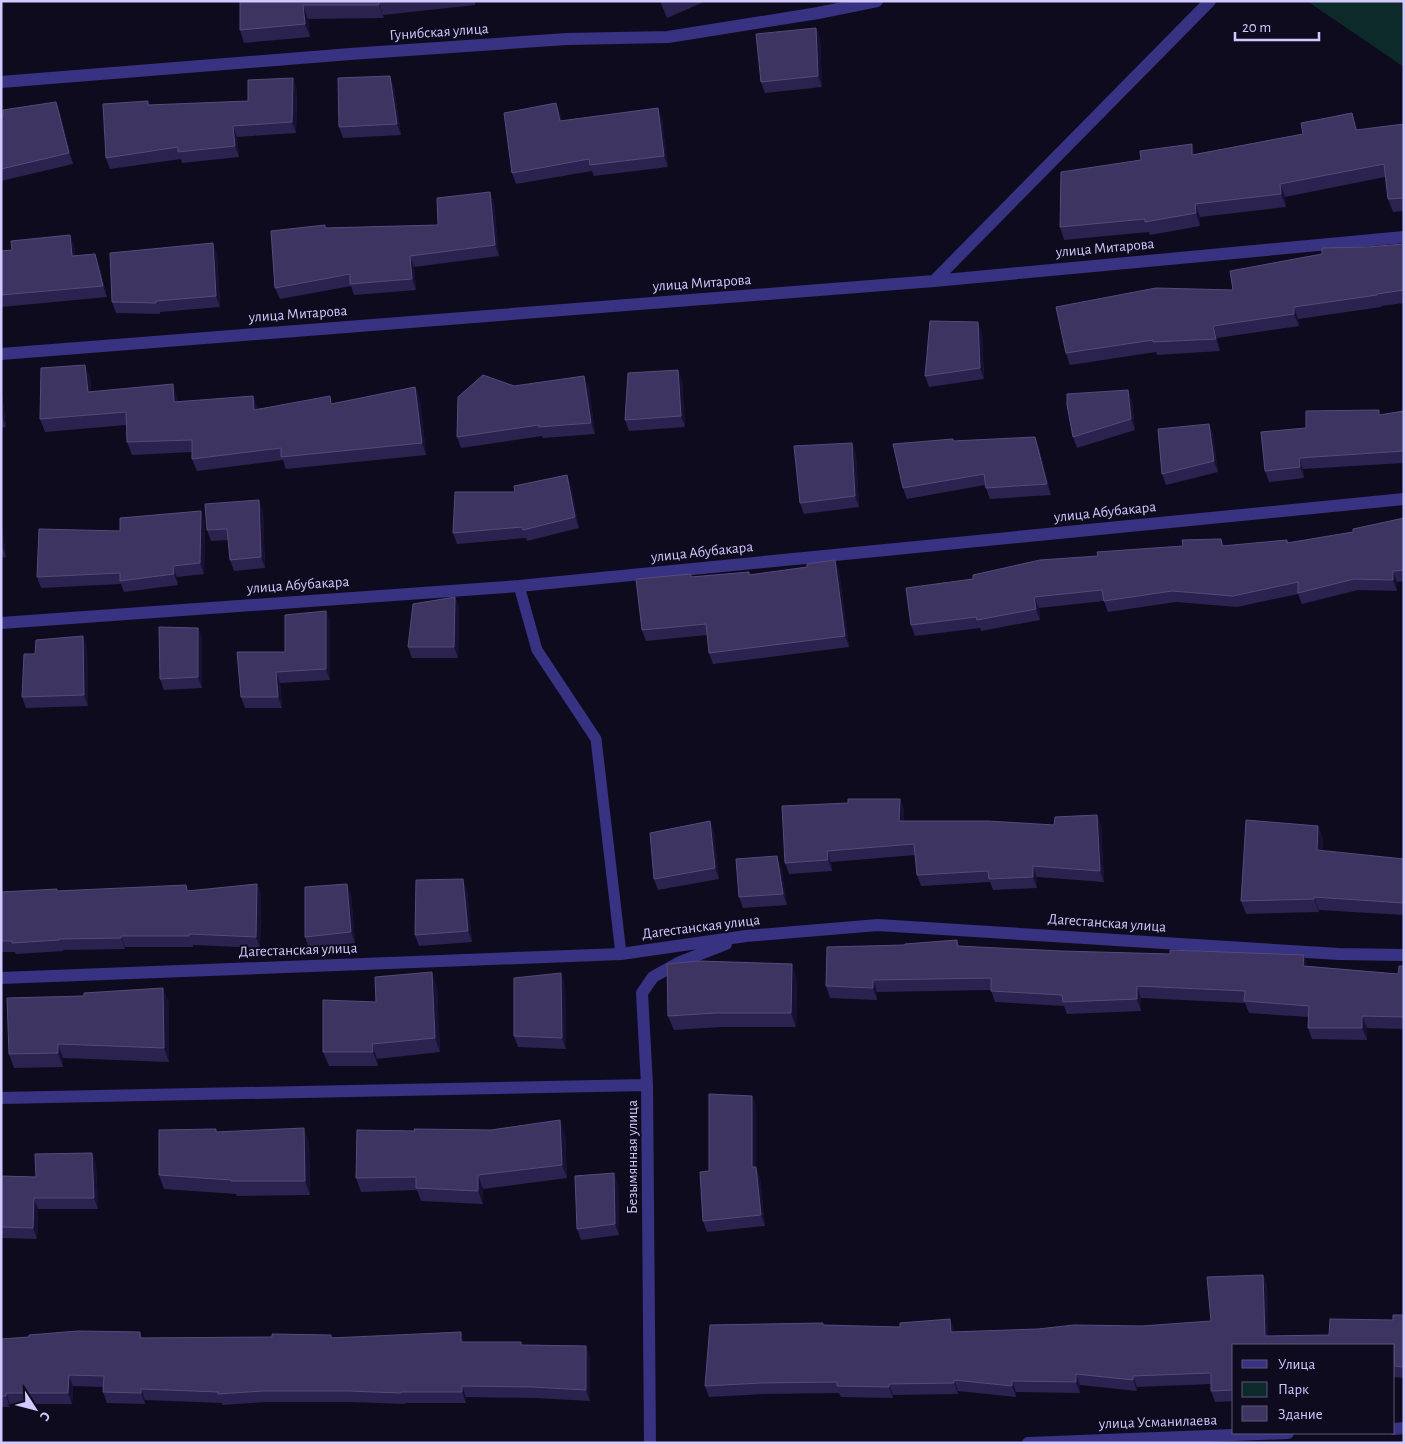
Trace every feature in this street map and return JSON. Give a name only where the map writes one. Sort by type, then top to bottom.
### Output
[{"type":"street","name":"Гунибская улица","points":[[1,82],[350,54],[557,40],[668,37],[877,1]]},
{"type":"street","points":[[934,281],[1210,1]]},
{"type":"street","name":"улица Митарова","points":[[1,354],[934,281],[1404,237]]},
{"type":"street","name":"улица Абубакара","points":[[1,623],[519,586],[1404,499]]},
{"type":"street","name":"Дагестанская улица","points":[[1,978],[621,954],[746,936],[878,925],[1339,954],[1404,954]]},
{"type":"street","name":"Безымянная улица","points":[[650,1443],[647,1085],[642,993],[653,977],[673,966],[746,936]]},
{"type":"street","points":[[1,1098],[647,1085]]},
{"type":"street","name":"улица Усманилаева","points":[[1028,1443],[1262,1434]]},
{"type":"lane","points":[[519,586],[537,650],[596,739],[621,954]]},
{"type":"green space","points":[[1307,1],[1404,1],[1404,67]]},
{"type":"building","points":[[240,1],[384,1],[379,2],[379,5],[303,5],[305,24],[240,30]]},
{"type":"building","points":[[816,28],[818,76],[761,82],[756,34]]},
{"type":"building","points":[[390,76],[397,124],[339,127],[338,78]]},
{"type":"building","points":[[293,78],[292,122],[233,126],[235,146],[178,152],[178,147],[106,158],[103,104],[148,101],[148,105],[248,101],[248,80]]},
{"type":"building","points":[[56,102],[69,153],[1,169],[1,116],[3,116],[3,110]]},
{"type":"building","points":[[556,103],[560,121],[658,108],[664,156],[590,165],[589,159],[512,173],[504,113]]},
{"type":"building","points":[[1352,113],[1356,130],[1404,124],[1404,198],[1388,199],[1384,164],[1280,184],[1281,194],[1195,204],[1196,213],[1145,222],[1145,219],[1060,227],[1061,172],[1141,160],[1140,151],[1192,144],[1192,155],[1303,134],[1301,123]]},
{"type":"building","points":[[490,192],[495,245],[410,256],[412,279],[350,284],[350,274],[275,288],[271,231],[325,225],[325,228],[438,225],[437,198]]},
{"type":"building","points":[[70,235],[72,256],[95,254],[103,286],[1,295],[1,251],[12,250],[11,241]]},
{"type":"building","points":[[213,243],[216,296],[156,301],[156,303],[112,302],[110,253]]},
{"type":"building","points":[[1404,244],[1404,290],[1294,307],[1294,314],[1213,326],[1216,339],[1153,342],[1153,340],[1066,353],[1056,307],[1156,288],[1233,290],[1230,271],[1322,254],[1322,248]]},
{"type":"building","points":[[930,321],[978,322],[980,368],[925,376]]},
{"type":"building","points":[[85,365],[88,392],[173,384],[174,402],[253,396],[254,410],[330,396],[331,404],[415,387],[422,443],[281,457],[281,448],[192,459],[192,440],[127,442],[126,412],[40,419],[41,368]]},
{"type":"building","points":[[678,370],[681,416],[625,420],[628,373]]},
{"type":"building","points":[[483,375],[514,386],[584,376],[591,423],[539,427],[539,425],[457,437],[458,397]]},
{"type":"building","points":[[1128,390],[1131,419],[1073,437],[1067,405],[1067,394]]},
{"type":"building","points":[[1379,410],[1379,415],[1404,411],[1404,451],[1299,458],[1300,467],[1265,471],[1261,432],[1306,428],[1306,411]]},
{"type":"building","points":[[1209,424],[1214,461],[1162,474],[1158,429]]},
{"type":"building","points":[[1035,437],[1047,484],[986,488],[984,474],[903,488],[893,444],[953,439],[953,441]]},
{"type":"building","points":[[852,443],[855,496],[800,503],[794,446]]},
{"type":"building","points":[[567,475],[575,517],[523,530],[522,527],[453,533],[455,492],[515,492],[514,486]]},
{"type":"building","points":[[259,500],[261,557],[230,560],[227,529],[207,530],[205,504]]},
{"type":"building","points":[[201,511],[200,563],[173,566],[174,574],[120,581],[120,573],[37,577],[39,529],[120,531],[120,518]]},
{"type":"building","points":[[1404,518],[1404,570],[1393,571],[1393,580],[1354,579],[1298,593],[1298,582],[1233,596],[1172,591],[1104,601],[1102,590],[1034,597],[1036,609],[977,620],[976,617],[911,625],[906,588],[973,579],[973,575],[1040,560],[1098,556],[1097,552],[1183,546],[1182,540],[1221,539],[1222,546],[1287,540],[1287,543],[1353,532],[1353,529]]},
{"type":"building","points":[[835,560],[845,636],[709,653],[706,624],[642,630],[636,579],[691,574],[691,577],[749,572],[749,575],[807,567],[807,564]]},
{"type":"building","points":[[455,597],[454,647],[408,647],[413,604]]},
{"type":"building","points":[[326,611],[326,669],[276,672],[278,697],[241,697],[237,652],[285,652],[285,615]]},
{"type":"building","points":[[159,627],[198,628],[198,677],[160,679]]},
{"type":"building","points":[[83,636],[84,695],[22,697],[24,654],[35,654],[36,640]]},
{"type":"building","points":[[848,799],[900,799],[899,821],[988,821],[1054,825],[1055,817],[1097,815],[1100,871],[1033,866],[1033,877],[989,879],[988,871],[917,875],[914,844],[827,851],[828,860],[785,863],[782,806],[848,803]]},
{"type":"building","points":[[1246,820],[1318,826],[1317,850],[1404,859],[1404,903],[1314,897],[1314,899],[1241,901]]},
{"type":"building","points":[[710,821],[715,868],[654,879],[650,833]]},
{"type":"building","points":[[777,856],[783,894],[739,897],[736,859]]},
{"type":"building","points":[[463,879],[468,931],[415,935],[416,880]]},
{"type":"building","points":[[257,884],[256,937],[189,934],[189,936],[121,936],[121,938],[59,939],[12,943],[12,941],[1,941],[1,892],[186,885],[187,891]]},
{"type":"building","points":[[347,884],[351,932],[305,937],[305,887]]},
{"type":"building","points":[[957,940],[957,946],[1061,951],[1170,954],[1170,950],[1304,955],[1303,966],[1398,974],[1399,966],[1404,966],[1404,1017],[1362,1016],[1362,1028],[1308,1028],[1309,1006],[1244,1001],[1245,991],[1137,986],[1137,999],[1063,1002],[1062,995],[991,991],[991,978],[873,980],[873,988],[826,986],[827,947],[905,945]]},
{"type":"building","points":[[699,961],[792,964],[791,1013],[716,1013],[668,1016],[667,964]]},
{"type":"building","points":[[432,972],[435,1038],[372,1044],[373,1052],[323,1052],[323,1000],[376,1002],[375,977]]},
{"type":"building","points":[[561,973],[562,1038],[514,1036],[514,978]]},
{"type":"building","points":[[163,988],[164,1048],[58,1044],[58,1053],[9,1054],[7,998],[84,996],[84,993]]},
{"type":"building","points":[[709,1094],[752,1096],[752,1167],[756,1167],[761,1215],[703,1221],[700,1172],[709,1171]]},
{"type":"building","points":[[560,1120],[562,1165],[478,1175],[478,1191],[416,1188],[416,1177],[356,1178],[357,1130],[491,1130]]},
{"type":"building","points":[[304,1128],[305,1181],[231,1181],[159,1175],[159,1130],[216,1129],[216,1132]]},
{"type":"building","points":[[92,1153],[94,1198],[34,1198],[33,1228],[1,1227],[1,1176],[36,1177],[35,1154]]},
{"type":"building","points":[[614,1173],[615,1224],[577,1229],[575,1176]]},
{"type":"building","points":[[1263,1275],[1265,1336],[1329,1335],[1330,1319],[1393,1320],[1393,1315],[1404,1315],[1404,1367],[1395,1366],[1395,1344],[1232,1344],[1232,1390],[1211,1391],[1211,1373],[1133,1376],[1133,1380],[1076,1374],[1076,1382],[1012,1381],[1012,1386],[954,1380],[954,1383],[889,1384],[889,1387],[837,1386],[837,1382],[705,1386],[710,1325],[823,1323],[823,1325],[900,1327],[900,1323],[950,1319],[951,1332],[1038,1329],[1074,1325],[1142,1326],[1211,1321],[1207,1277]]},
{"type":"building","points":[[78,1331],[140,1332],[140,1338],[272,1337],[272,1334],[331,1335],[331,1338],[461,1332],[461,1342],[521,1342],[521,1345],[586,1346],[586,1390],[462,1386],[462,1392],[263,1391],[218,1394],[218,1392],[141,1389],[141,1393],[103,1392],[104,1376],[69,1375],[68,1393],[6,1393],[6,1396],[1,1396],[1,1339]]}]
